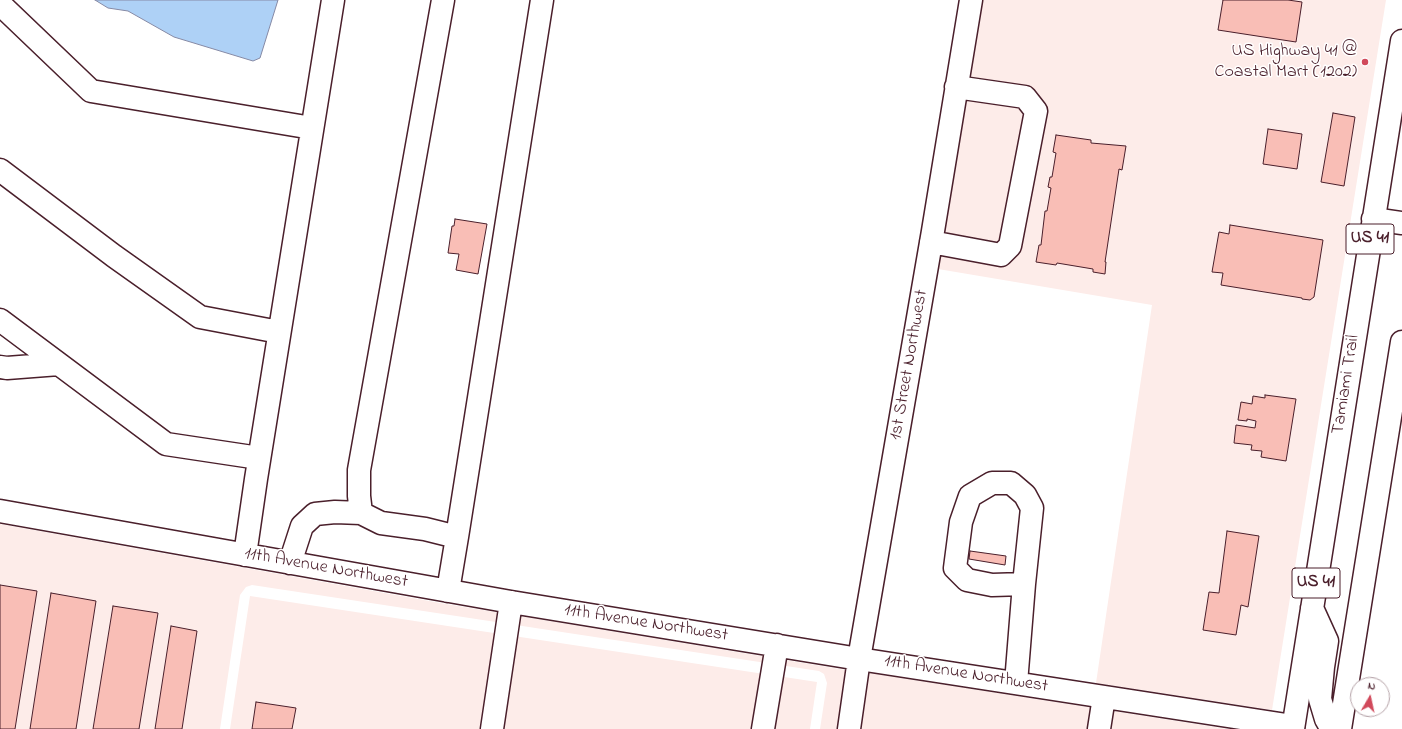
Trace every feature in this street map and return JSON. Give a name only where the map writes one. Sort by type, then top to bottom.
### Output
[{"type":"street","points":[[245,555],[259,458],[333,0]]},
{"type":"street","points":[[361,513],[359,496],[359,470],[443,0]]},
{"type":"street","points":[[448,591],[542,0]]},
{"type":"street","name":"1st Street Northwest","points":[[849,729],[859,659],[971,0]]},
{"type":"street","points":[[0,4],[91,91],[312,128]]},
{"type":"street","name":"Tamiami Trail","points":[[1295,728],[1312,608],[1402,41]]},
{"type":"street","points":[[931,242],[1001,255],[1010,246],[1036,111],[1025,97],[956,87]]},
{"type":"street","points":[[0,170],[114,256],[200,317],[279,332]]},
{"type":"street","points":[[1374,219],[1402,223]]},
{"type":"street","points":[[0,320],[166,444],[259,458]]},
{"type":"street","name":"US 41","points":[[1340,729],[1397,403],[1402,342]]},
{"type":"street","points":[[0,367],[7,368],[59,364]]},
{"type":"street","points":[[1016,683],[1032,508],[1025,495],[1012,483],[992,483],[970,496],[961,522],[955,568],[968,580],[992,585],[1024,584]]},
{"type":"street","name":"11th Avenue Northwest","points":[[0,511],[511,602],[1295,728]]},
{"type":"street","points":[[290,563],[302,526],[315,514],[335,512],[361,513],[381,523],[426,529],[457,537]]},
{"type":"street","points":[[492,729],[511,602]]},
{"type":"street","points":[[1312,608],[1327,641],[1320,699],[1326,719],[1330,726],[1334,729]]},
{"type":"street","points":[[763,729],[777,645]]},
{"type":"street","points":[[1099,729],[1104,697]]},
{"type":"shaded area","points":[[982,0],[1386,0],[1272,710],[1096,683],[1152,305],[938,269]]},
{"type":"shaded area","points":[[0,524],[446,604],[846,670],[837,729],[820,729],[827,683],[824,674],[819,671],[252,585],[246,587],[240,595],[220,729],[0,729]]},
{"type":"shaded area","points":[[250,596],[817,682],[810,729],[230,729]]},
{"type":"shaded area","points":[[869,673],[1228,729],[860,729]]},
{"type":"water","points":[[95,0],[278,0],[260,58],[253,61],[174,37],[128,11],[108,8]]},
{"type":"building","points":[[1223,0],[1288,0],[1302,2],[1296,42],[1218,30]]},
{"type":"building","points":[[1333,113],[1355,117],[1344,186],[1321,182]]},
{"type":"building","points":[[1268,129],[1302,134],[1297,169],[1263,164]]},
{"type":"building","points":[[1056,135],[1091,140],[1091,143],[1126,146],[1122,170],[1119,169],[1105,262],[1105,274],[1093,272],[1093,269],[1057,263],[1056,265],[1036,262],[1039,245],[1041,245],[1045,211],[1047,211],[1051,188],[1048,187],[1050,177],[1052,177],[1056,153],[1053,152]]},
{"type":"building","points":[[455,219],[487,224],[478,274],[456,270],[459,254],[448,253],[452,226],[454,226]]},
{"type":"building","points":[[1230,225],[1323,240],[1314,297],[1310,300],[1302,299],[1221,285],[1223,273],[1212,272],[1219,232],[1229,234]]},
{"type":"building","points":[[1265,395],[1296,399],[1286,461],[1261,457],[1262,451],[1251,450],[1252,445],[1234,443],[1236,425],[1255,428],[1256,421],[1247,419],[1247,421],[1238,420],[1241,402],[1252,404],[1253,396],[1265,398]]},
{"type":"building","points":[[1227,531],[1259,536],[1248,607],[1241,605],[1236,635],[1203,630],[1209,592],[1219,593]]},
{"type":"building","points":[[970,551],[1006,556],[1005,565],[969,559]]},
{"type":"building","points":[[0,585],[37,591],[15,729],[0,729]]},
{"type":"building","points":[[51,593],[96,601],[76,729],[30,729]]},
{"type":"building","points":[[113,606],[158,613],[139,729],[93,729]]},
{"type":"building","points":[[171,626],[197,631],[182,729],[155,729]]},
{"type":"building","points":[[256,702],[296,708],[292,729],[252,729]]},
{"type":"place","name":"US Highway 41 @ Coastal Mart (1202)","points":[[1365,62]]}]
